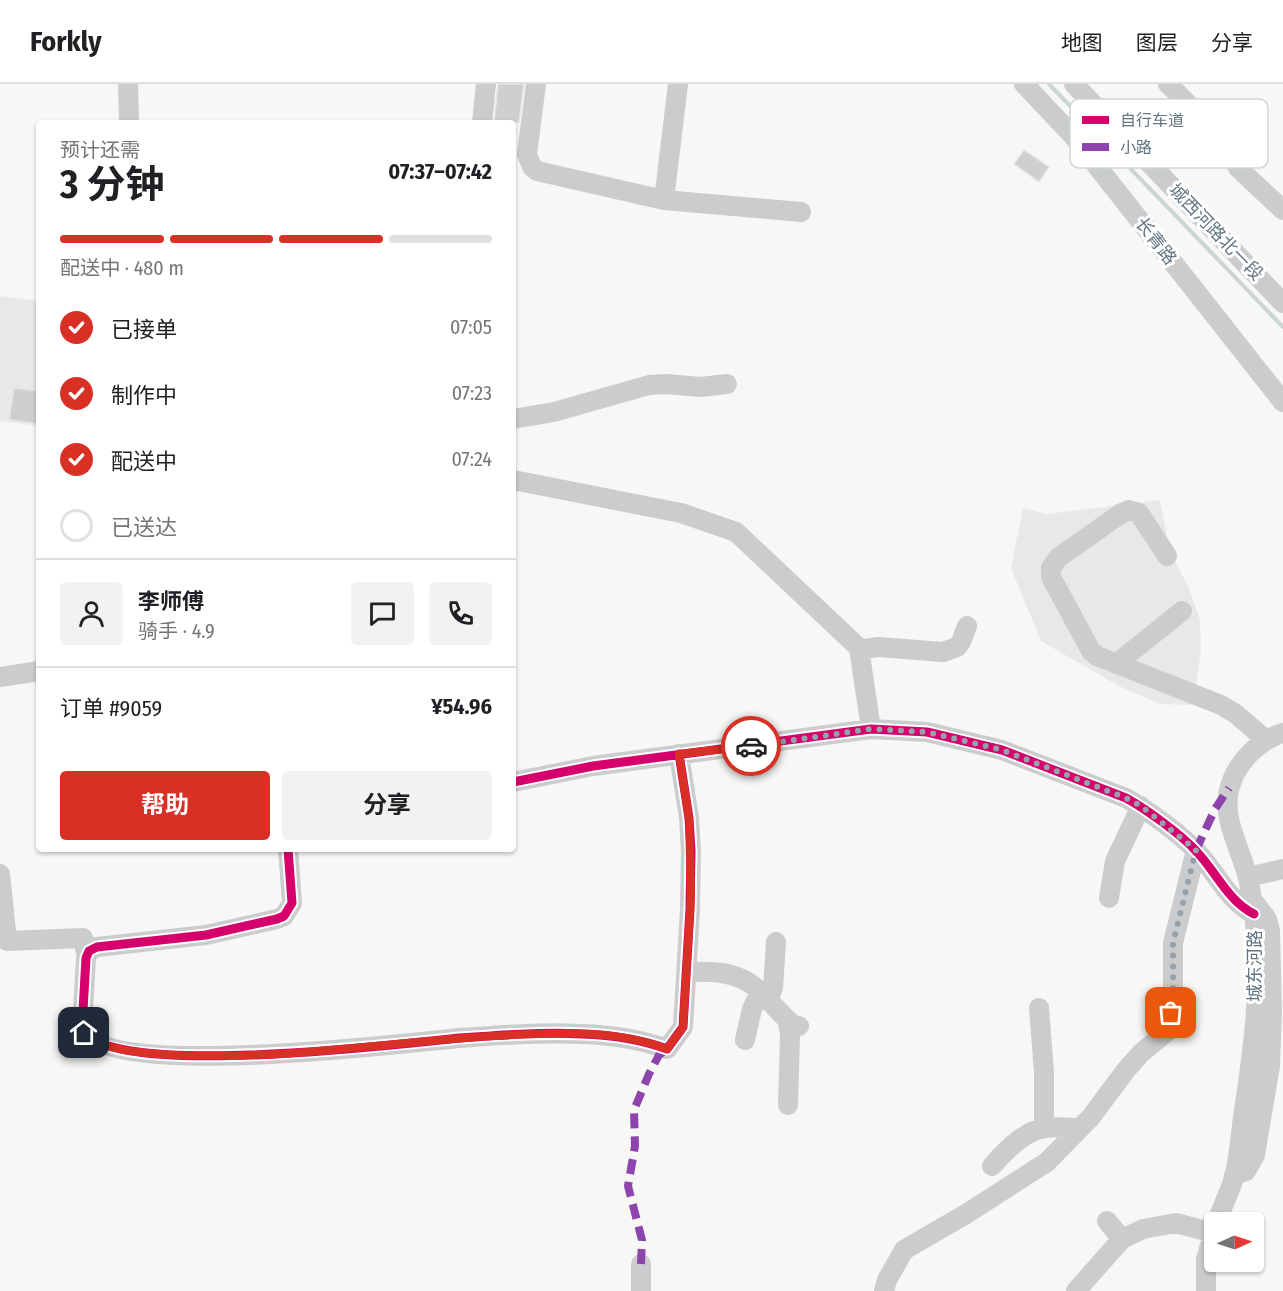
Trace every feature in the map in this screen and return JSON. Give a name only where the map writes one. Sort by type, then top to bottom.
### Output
[{"type":"street","points":[[128,84],[129,120]]},
{"type":"street","points":[[482,120],[486,84]]},
{"type":"street","points":[[536,84],[527,154],[532,167],[547,175],[664,200],[801,212]]},
{"type":"street","points":[[664,200],[678,84]]},
{"type":"street","name":"长青路","points":[[1024,84],[1070,133]]},
{"type":"street","points":[[1168,84],[1183,99]]},
{"type":"street","name":"城西河路北一段","points":[[1085,87],[1096,99]]},
{"type":"street","name":"长青路","points":[[1098,168],[1283,402]]},
{"type":"street","name":"城西河路北一段","points":[[1159,168],[1283,303]]},
{"type":"street","points":[[1238,168],[1283,210]]},
{"type":"street","points":[[516,418],[554,412],[649,385],[701,387],[726,384]]},
{"type":"street","points":[[516,481],[681,513],[736,532],[859,650],[871,729]]},
{"type":"street","points":[[1167,556],[1138,513],[1129,510],[1058,558],[1052,565],[1052,580],[1091,651],[1097,656],[1221,705],[1275,737]]},
{"type":"street","points":[[1116,664],[1182,611]]},
{"type":"street","points":[[859,650],[878,647],[943,652],[961,642],[967,626]]},
{"type":"street","points":[[0,677],[36,671]]},
{"type":"street","points":[[516,781],[593,766],[871,729],[927,732],[1002,750],[1126,798],[1141,806],[1196,850],[1237,903],[1253,907]]},
{"type":"street","name":"城东河路","points":[[1221,1212],[1234,1176],[1251,1065],[1256,1001],[1256,938],[1253,907],[1248,877],[1232,827],[1227,802],[1229,788],[1240,766],[1253,750],[1275,737]]},
{"type":"street","points":[[288,852],[292,903],[284,916],[206,935],[97,947],[89,951],[84,980],[82,1028],[84,1033],[98,1042],[122,1050],[194,1056],[269,1055],[461,1038],[581,1034],[631,1038],[667,1049],[683,1027],[687,972],[691,851],[689,819],[679,754]]},
{"type":"street","points":[[1109,898],[1115,861],[1141,806]]},
{"type":"street","points":[[884,1291],[887,1280],[904,1250],[1033,1172],[1061,1149],[1091,1117],[1141,1053],[1168,1030],[1173,996],[1173,943],[1196,850]]},
{"type":"street","points":[[1248,877],[1283,869]]},
{"type":"street","points":[[0,874],[7,941],[83,938],[85,949],[89,951]]},
{"type":"street","points":[[745,1040],[752,1009],[773,988],[776,942]]},
{"type":"street","points":[[687,972],[708,971],[734,976],[752,984],[793,1023],[790,1034],[788,1106]]},
{"type":"street","points":[[1039,1008],[1044,1073],[1044,1128]]},
{"type":"street","points":[[992,1166],[1020,1140],[1044,1128],[1079,1128]]},
{"type":"street","points":[[1107,1221],[1122,1239]]},
{"type":"street","points":[[1076,1291],[1122,1239],[1143,1229],[1176,1223],[1204,1227]]},
{"type":"street","points":[[641,1264],[641,1291]]},
{"type":"street","name":"城东河路","points":[[1206,1272],[1206,1291]]},
{"type":"shaded area","points":[[0,296],[36,301],[36,426],[0,421]]},
{"type":"shaded area","points":[[1160,500],[1170,552],[1189,588],[1200,620],[1201,650],[1193,705],[1160,704],[1119,686],[1041,641],[1011,568],[1023,508],[1047,514]]},
{"type":"building","points":[[498,84],[524,84],[519,123],[516,123],[516,120],[494,120]]},
{"type":"building","points":[[1024,150],[1049,167],[1039,182],[1014,164]]},
{"type":"building","points":[[14,388],[36,391],[36,424],[9,420]]},
{"type":"waterway","points":[[1049,84],[1070,106]]},
{"type":"waterway","points":[[1130,168],[1283,327]]},
{"type":"marked path","points":[[1196,850],[1215,809],[1229,788]]},
{"type":"marked path","points":[[641,1264],[642,1240],[628,1186],[635,1146],[634,1110],[659,1055],[667,1049]]},
{"type":"cycle path","points":[[516,781],[593,766],[871,729],[927,732],[1002,750],[1126,798],[1190,845],[1237,902],[1254,914]]},
{"type":"cycle path","points":[[288,852],[292,903],[284,916],[206,935],[97,947],[89,951],[86,958],[82,1028],[102,1044],[142,1053],[197,1056],[322,1051],[460,1038],[552,1033],[615,1037],[667,1049],[683,1027],[690,909],[689,818],[679,754]]},
{"type":"way so far","points":[[751,746],[871,729],[927,732],[1002,750],[1126,798],[1141,806],[1196,850],[1173,943],[1171,1013]]},
{"type":"route","points":[[84,1033],[112,1048],[194,1056],[269,1055],[461,1038],[537,1034],[606,1035],[631,1038],[667,1049],[680,1033],[685,1016],[692,882],[689,819],[679,754],[751,746]]}]
